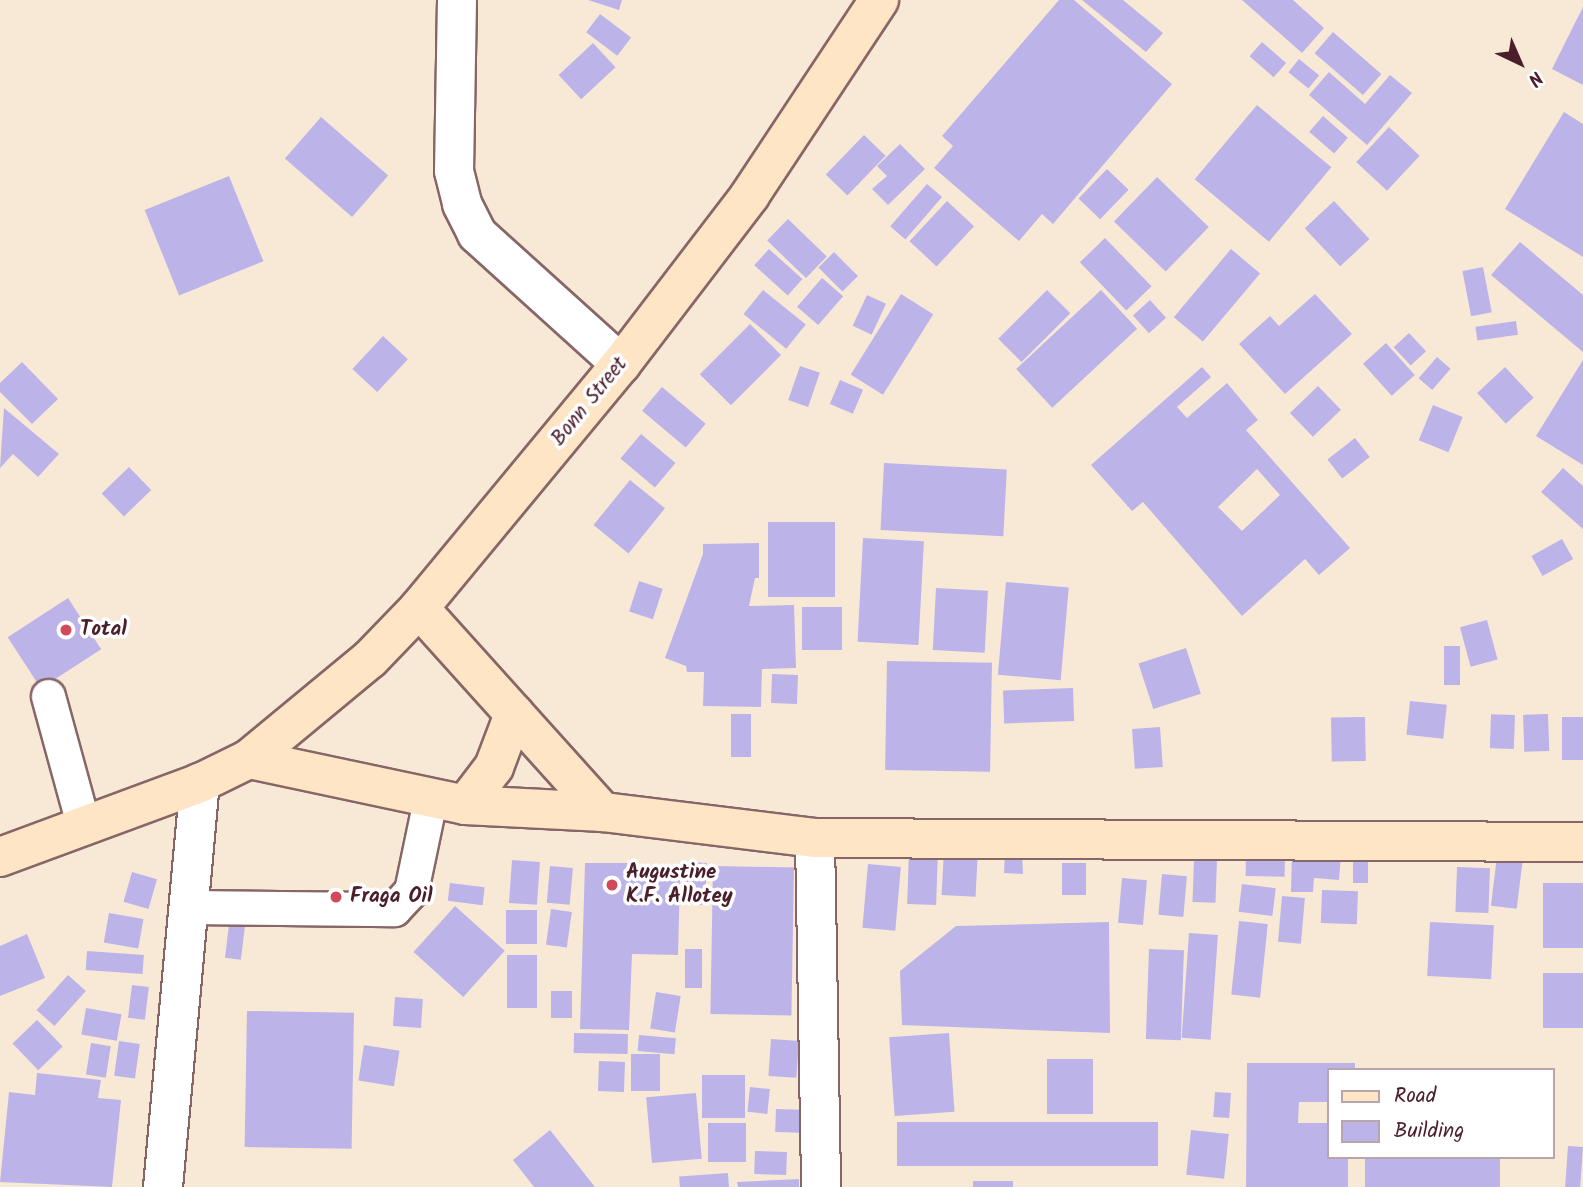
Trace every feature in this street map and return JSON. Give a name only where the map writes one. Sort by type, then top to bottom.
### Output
[{"type":"street","points":[[457,0],[454,171],[461,204],[477,234],[621,365]]},
{"type":"street","name":"Bonn Street","points":[[0,857],[83,824],[200,783],[249,759],[326,699],[419,608],[621,365],[750,195],[879,0]]},
{"type":"street","points":[[419,608],[603,812]]},
{"type":"street","points":[[447,802],[494,767],[514,714]]},
{"type":"street","points":[[249,759],[447,802],[603,812],[815,838],[1583,842]]},
{"type":"street","points":[[163,1187],[200,783]]},
{"type":"street","points":[[815,838],[821,1187]]},
{"type":"lane","points":[[48,696],[83,824]]},
{"type":"lane","points":[[189,907],[394,909],[411,891],[447,802]]},
{"type":"building","points":[[588,0],[622,0],[619,10]]},
{"type":"building","points":[[1059,0],[1074,0],[1172,84],[1053,224],[1042,214],[1019,241],[934,168],[953,146],[942,136]]},
{"type":"building","points":[[1082,0],[1123,0],[1163,33],[1146,52]]},
{"type":"building","points":[[1242,0],[1293,0],[1324,28],[1302,53]]},
{"type":"building","points":[[1583,7],[1583,85],[1552,69]]},
{"type":"building","points":[[600,14],[631,37],[617,56],[586,32]]},
{"type":"building","points":[[1333,32],[1381,74],[1363,95],[1315,53]]},
{"type":"building","points":[[1262,42],[1286,63],[1274,77],[1250,56]]},
{"type":"building","points":[[593,43],[616,67],[581,99],[559,75]]},
{"type":"building","points":[[1299,59],[1319,75],[1309,89],[1288,72]]},
{"type":"building","points":[[1329,72],[1365,104],[1390,75],[1412,93],[1367,145],[1309,95]]},
{"type":"building","points":[[1257,105],[1331,167],[1269,242],[1195,179]]},
{"type":"building","points":[[1564,112],[1583,124],[1583,257],[1505,209]]},
{"type":"building","points":[[1323,116],[1348,138],[1334,153],[1309,132]]},
{"type":"building","points":[[321,117],[388,175],[352,217],[285,159]]},
{"type":"building","points":[[1389,127],[1420,156],[1387,191],[1356,162]]},
{"type":"building","points":[[864,135],[886,156],[847,195],[826,175]]},
{"type":"building","points":[[900,144],[925,169],[888,205],[872,189],[887,176],[877,166]]},
{"type":"building","points":[[1107,169],[1129,190],[1100,219],[1079,198]]},
{"type":"building","points":[[229,176],[263,261],[179,295],[145,210]]},
{"type":"building","points":[[1157,177],[1209,227],[1166,272],[1114,222]]},
{"type":"building","points":[[927,184],[942,197],[905,239],[890,226]]},
{"type":"building","points":[[947,201],[974,226],[937,266],[909,241]]},
{"type":"building","points":[[1334,201],[1369,239],[1340,266],[1305,228]]},
{"type":"building","points":[[788,219],[827,257],[806,278],[767,241]]},
{"type":"building","points":[[1105,238],[1152,286],[1126,311],[1080,262]]},
{"type":"building","points":[[1520,242],[1583,295],[1583,352],[1491,275]]},
{"type":"building","points":[[769,249],[802,279],[788,295],[754,265]]},
{"type":"building","points":[[1231,249],[1260,273],[1203,342],[1174,317]]},
{"type":"building","points":[[834,252],[858,276],[842,292],[818,268]]},
{"type":"building","points":[[1483,267],[1492,312],[1471,316],[1462,271]]},
{"type":"building","points":[[822,278],[843,296],[818,325],[797,307]]},
{"type":"building","points":[[763,290],[806,325],[786,349],[743,314]]},
{"type":"building","points":[[1047,290],[1070,313],[1022,362],[998,339]]},
{"type":"building","points":[[1101,290],[1137,329],[1052,408],[1016,369]]},
{"type":"building","points":[[901,294],[933,314],[883,395],[851,375]]},
{"type":"building","points":[[1315,294],[1352,334],[1285,394],[1239,344],[1270,316],[1279,326]]},
{"type":"building","points":[[867,295],[886,304],[872,335],[853,326]]},
{"type":"building","points":[[1150,300],[1166,318],[1149,333],[1133,315]]},
{"type":"building","points":[[1516,321],[1518,335],[1477,341],[1475,327]]},
{"type":"building","points":[[750,324],[781,355],[731,405],[700,374]]},
{"type":"building","points":[[1409,333],[1426,351],[1411,366],[1394,347]]},
{"type":"building","points":[[383,336],[408,359],[377,392],[352,369]]},
{"type":"building","points":[[1386,343],[1415,375],[1392,396],[1363,364]]},
{"type":"building","points":[[1437,357],[1451,369],[1432,390],[1419,378]]},
{"type":"building","points":[[1583,360],[1583,465],[1536,436]]},
{"type":"building","points":[[22,362],[58,399],[32,424],[0,392],[0,383]]},
{"type":"building","points":[[800,366],[820,373],[808,407],[788,400]]},
{"type":"building","points":[[1202,367],[1211,377],[1177,407],[1187,418],[1227,383],[1258,420],[1246,430],[1350,548],[1319,575],[1305,559],[1242,616],[1143,502],[1132,511],[1091,465]],"holes":[[[1257,469],[1280,495],[1242,531],[1218,507]]]},
{"type":"building","points":[[1505,367],[1534,398],[1506,424],[1477,393]]},
{"type":"building","points":[[840,380],[863,390],[853,414],[830,404]]},
{"type":"building","points":[[1318,386],[1341,410],[1313,437],[1290,413]]},
{"type":"building","points":[[662,387],[706,424],[686,447],[642,411]]},
{"type":"building","points":[[1433,405],[1463,417],[1448,452],[1419,440]]},
{"type":"building","points":[[4,408],[59,454],[38,477],[13,454],[0,468]]},
{"type":"building","points":[[641,434],[675,463],[655,487],[620,459]]},
{"type":"building","points":[[1355,438],[1370,457],[1342,478],[1327,460]]},
{"type":"building","points":[[884,463],[1007,469],[1003,536],[880,530]]},
{"type":"building","points":[[129,467],[151,490],[124,516],[102,493]]},
{"type":"building","points":[[1563,468],[1583,486],[1583,529],[1541,492]]},
{"type":"building","points":[[630,480],[665,508],[628,553],[593,525]]},
{"type":"building","points":[[768,522],[835,522],[835,597],[768,597]]},
{"type":"building","points":[[863,538],[924,541],[918,645],[858,642]]},
{"type":"building","points":[[1562,539],[1573,559],[1543,576],[1531,556]]},
{"type":"building","points":[[759,543],[759,578],[755,578],[749,606],[794,605],[796,668],[762,669],[761,707],[703,706],[704,672],[687,672],[686,666],[665,658],[703,554],[703,544]]},
{"type":"building","points":[[639,581],[663,589],[653,619],[629,611]]},
{"type":"building","points":[[1006,582],[1069,587],[1061,680],[998,675]]},
{"type":"building","points":[[936,588],[988,591],[985,653],[933,650]]},
{"type":"building","points":[[68,598],[101,649],[41,688],[8,637]]},
{"type":"building","points":[[802,607],[842,607],[842,650],[802,650]]},
{"type":"building","points":[[1487,620],[1498,660],[1471,667],[1460,627]]},
{"type":"building","points":[[1444,646],[1460,646],[1460,685],[1444,685]]},
{"type":"building","points":[[1186,648],[1201,694],[1153,709],[1138,663]]},
{"type":"building","points":[[887,661],[992,663],[990,772],[885,770]]},
{"type":"building","points":[[772,674],[798,675],[797,704],[771,703]]},
{"type":"building","points":[[1073,688],[1074,721],[1004,723],[1003,690]]},
{"type":"building","points":[[1410,701],[1447,705],[1443,739],[1406,735]]},
{"type":"building","points":[[731,714],[751,714],[751,757],[731,757]]},
{"type":"building","points":[[1491,714],[1515,715],[1514,749],[1490,748]]},
{"type":"building","points":[[1548,714],[1549,751],[1524,752],[1523,715]]},
{"type":"building","points":[[1365,717],[1366,761],[1332,762],[1331,718]]},
{"type":"building","points":[[1562,717],[1583,717],[1583,760],[1562,760]]},
{"type":"building","points":[[1160,727],[1163,767],[1135,769],[1132,729]]},
{"type":"building","points":[[944,849],[978,851],[976,897],[942,895]]},
{"type":"building","points":[[1292,850],[1341,855],[1339,880],[1314,878],[1313,892],[1291,892]]},
{"type":"building","points":[[909,851],[938,852],[936,905],[907,904]]},
{"type":"building","points":[[1005,852],[1022,852],[1023,874],[1004,873]]},
{"type":"building","points":[[1246,852],[1285,853],[1285,877],[1246,876]]},
{"type":"building","points":[[1497,856],[1523,859],[1517,909],[1491,906]]},
{"type":"building","points":[[1194,859],[1217,860],[1215,903],[1192,902]]},
{"type":"building","points":[[512,860],[540,862],[537,905],[509,903]]},
{"type":"building","points":[[687,862],[707,863],[705,905],[685,904]]},
{"type":"building","points":[[1353,862],[1368,862],[1368,883],[1353,883]]},
{"type":"building","points":[[585,863],[634,863],[634,878],[680,879],[678,955],[632,954],[629,1030],[580,1029]]},
{"type":"building","points":[[1062,863],[1086,863],[1086,895],[1062,895]]},
{"type":"building","points":[[868,864],[901,867],[895,931],[862,928]]},
{"type":"building","points":[[550,866],[573,868],[570,905],[547,903]]},
{"type":"building","points":[[713,866],[794,867],[791,1015],[710,1014]]},
{"type":"building","points":[[1457,867],[1490,868],[1488,913],[1455,912]]},
{"type":"building","points":[[132,872],[157,879],[148,909],[123,902]]},
{"type":"building","points":[[1162,874],[1187,876],[1183,917],[1158,915]]},
{"type":"building","points":[[1122,878],[1147,880],[1143,925],[1118,923]]},
{"type":"building","points":[[450,883],[485,887],[483,905],[448,901]]},
{"type":"building","points":[[1543,883],[1583,883],[1583,948],[1543,948]]},
{"type":"building","points":[[1242,884],[1276,888],[1272,916],[1239,912]]},
{"type":"building","points":[[1322,890],[1358,891],[1357,924],[1321,923]]},
{"type":"building","points":[[1282,896],[1305,898],[1301,944],[1278,942]]},
{"type":"building","points":[[455,906],[505,951],[463,997],[414,952]]},
{"type":"building","points":[[551,909],[572,912],[567,948],[546,945]]},
{"type":"building","points":[[506,910],[537,910],[537,944],[506,944]]},
{"type":"building","points":[[109,913],[143,919],[138,949],[104,943]]},
{"type":"building","points":[[1239,921],[1268,924],[1260,998],[1231,995]]},
{"type":"building","points":[[1109,922],[1110,1033],[902,1025],[900,971],[956,926]]},
{"type":"building","points":[[1430,922],[1494,925],[1491,979],[1427,976]]},
{"type":"building","points":[[229,925],[245,927],[241,960],[225,958]]},
{"type":"building","points":[[1189,933],[1218,935],[1211,1040],[1182,1038]]},
{"type":"building","points":[[27,934],[45,978],[0,996],[0,946]]},
{"type":"building","points":[[685,949],[702,949],[702,988],[685,988]]},
{"type":"building","points":[[1149,949],[1184,950],[1181,1040],[1146,1039]]},
{"type":"building","points":[[87,951],[144,955],[143,974],[86,970]]},
{"type":"building","points":[[507,955],[537,955],[537,1008],[507,1008]]},
{"type":"building","points":[[1543,973],[1583,973],[1583,1028],[1543,1028]]},
{"type":"building","points":[[68,975],[86,991],[54,1026],[37,1010]]},
{"type":"building","points":[[132,985],[149,987],[145,1020],[128,1018]]},
{"type":"building","points":[[551,991],[572,991],[572,1018],[551,1018]]},
{"type":"building","points":[[656,992],[681,996],[675,1032],[650,1029]]},
{"type":"building","points":[[395,997],[423,999],[421,1028],[393,1026]]},
{"type":"building","points":[[86,1008],[121,1014],[117,1041],[81,1035]]},
{"type":"building","points":[[247,1011],[354,1013],[352,1149],[245,1147]]},
{"type":"building","points":[[37,1020],[63,1047],[38,1070],[13,1044]]},
{"type":"building","points":[[574,1033],[628,1034],[628,1054],[574,1053]]},
{"type":"building","points":[[949,1033],[955,1112],[895,1116],[889,1037]]},
{"type":"building","points":[[639,1035],[676,1038],[674,1054],[638,1051]]},
{"type":"building","points":[[771,1039],[799,1041],[796,1078],[768,1076]]},
{"type":"building","points":[[119,1041],[140,1044],[135,1079],[114,1076]]},
{"type":"building","points":[[91,1043],[111,1046],[106,1078],[86,1075]]},
{"type":"building","points":[[364,1045],[400,1051],[394,1086],[358,1081]]},
{"type":"building","points":[[631,1054],[660,1054],[660,1091],[631,1091]]},
{"type":"building","points":[[1047,1059],[1093,1059],[1093,1114],[1047,1114]]},
{"type":"building","points":[[599,1061],[625,1062],[624,1092],[598,1091]]},
{"type":"building","points":[[1247,1063],[1355,1063],[1355,1068],[1328,1068],[1328,1102],[1299,1102],[1298,1123],[1328,1123],[1328,1159],[1348,1159],[1348,1187],[1246,1187]]},
{"type":"building","points":[[37,1073],[101,1080],[98,1098],[121,1100],[112,1187],[0,1182],[9,1092],[35,1095]]},
{"type":"building","points":[[702,1075],[745,1075],[745,1118],[702,1118]]},
{"type":"building","points":[[750,1087],[770,1089],[767,1114],[747,1112]]},
{"type":"building","points":[[1215,1092],[1231,1093],[1229,1118],[1213,1117]]},
{"type":"building","points":[[696,1093],[702,1159],[652,1163],[646,1097]]},
{"type":"building","points":[[776,1109],[801,1110],[800,1133],[775,1132]]},
{"type":"building","points":[[897,1122],[1158,1122],[1158,1166],[897,1166]]},
{"type":"building","points":[[708,1123],[746,1123],[746,1162],[708,1162]]},
{"type":"building","points":[[550,1130],[595,1187],[534,1187],[513,1160]]},
{"type":"building","points":[[1191,1130],[1229,1134],[1224,1179],[1186,1175]]},
{"type":"building","points":[[1568,1146],[1583,1147],[1580,1187],[1565,1187]]},
{"type":"building","points":[[755,1151],[787,1152],[786,1175],[754,1174]]},
{"type":"building","points":[[1365,1159],[1500,1159],[1500,1187],[1365,1187]]},
{"type":"building","points":[[728,1173],[729,1187],[680,1187],[679,1176]]},
{"type":"building","points":[[799,1179],[799,1187],[738,1187],[737,1182]]},
{"type":"building","points":[[973,1181],[1013,1181],[1013,1187],[973,1187]]},
{"type":"place","name":"Total","points":[[66,630]]},
{"type":"place","name":"Augustine K.F. Allotey","points":[[612,885]]},
{"type":"place","name":"Fraga Oil","points":[[336,897]]}]
